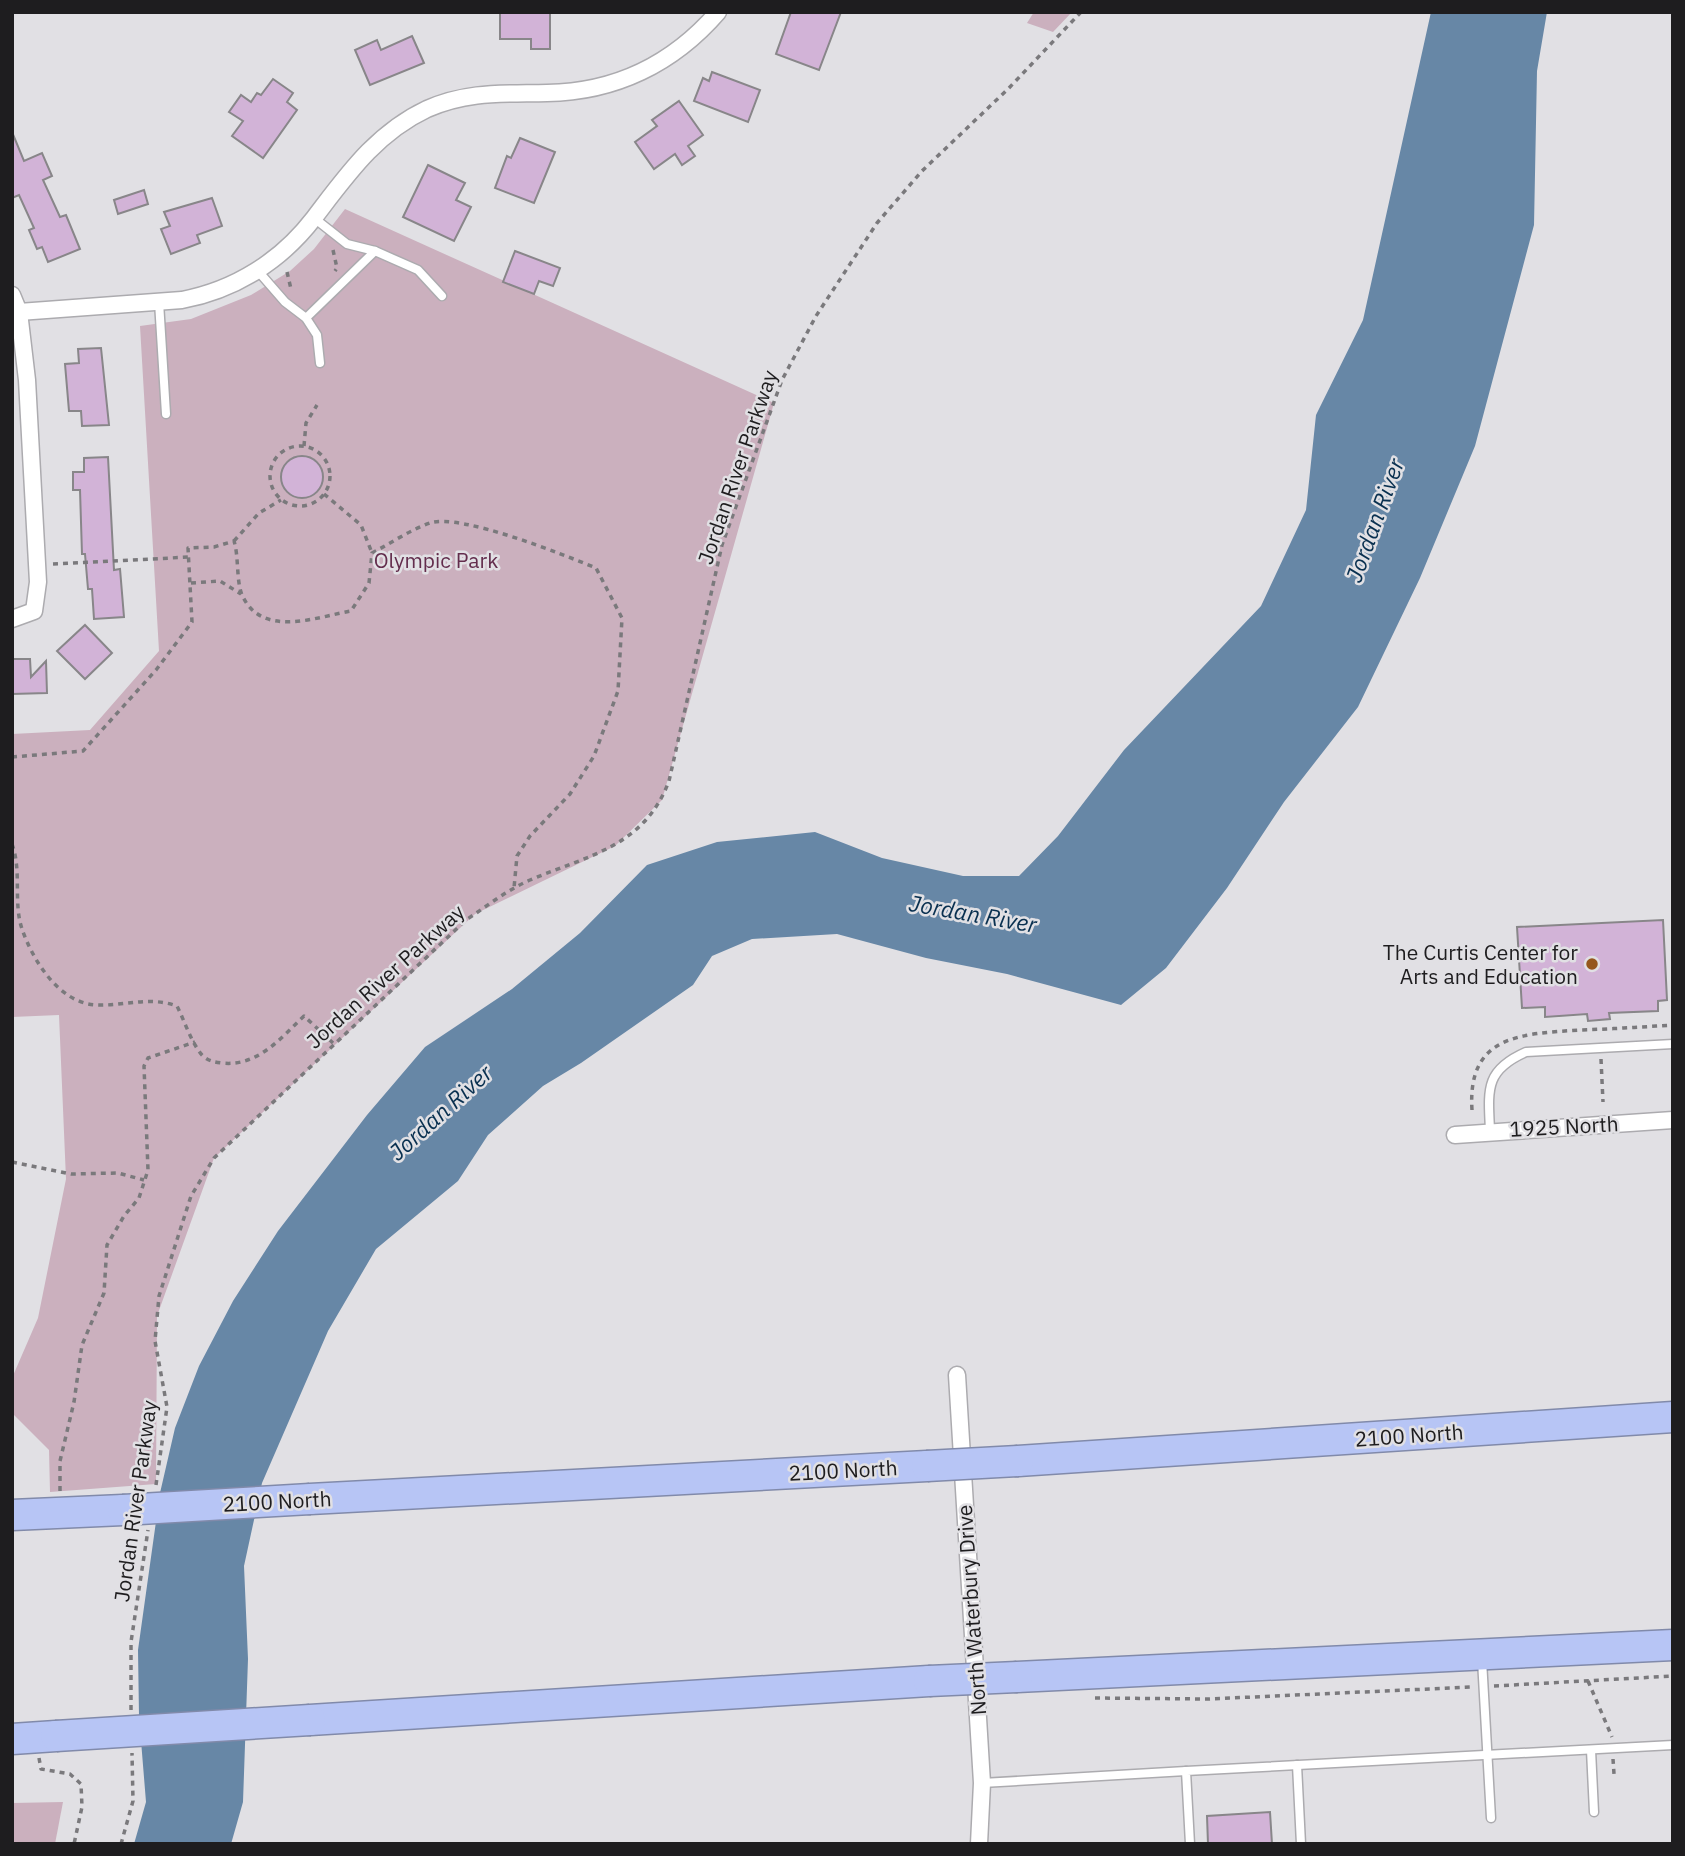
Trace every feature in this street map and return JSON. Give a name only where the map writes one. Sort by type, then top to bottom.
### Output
[{"type":"highway","name":"2100 North","points":[[12,1515],[137,1515],[310,1499],[1018,1461],[1673,1417]]},
{"type":"highway","points":[[12,1739],[47,1745],[310,1720],[929,1681],[1673,1645]]},
{"type":"street","points":[[19,312],[207,296],[258,271],[288,247],[314,218],[355,163],[388,132],[427,109],[496,91],[579,91],[619,82],[662,62],[692,40],[718,12]]},
{"type":"street","points":[[12,295],[19,312],[27,380],[38,582],[34,611],[12,619]]},
{"type":"street","name":"1925 North","points":[[1455,1135],[1490,1130],[1673,1120]]},
{"type":"street","name":"North Waterbury Drive","points":[[957,1375],[982,1783],[979,1844]]},
{"type":"lane","points":[[314,218],[347,244],[375,251],[418,270],[442,296]]},
{"type":"lane","points":[[306,318],[375,251]]},
{"type":"lane","points":[[258,271],[285,302],[306,318],[317,335],[320,363]]},
{"type":"lane","points":[[159,302],[166,414]]},
{"type":"lane","points":[[1490,1130],[1489,1086],[1505,1062],[1526,1052],[1673,1044]]},
{"type":"lane","points":[[1482,1656],[1490,1818]]},
{"type":"lane","points":[[982,1783],[1673,1745]]},
{"type":"lane","points":[[1591,1750],[1594,1812]]},
{"type":"lane","points":[[1297,1765],[1301,1844]]},
{"type":"lane","points":[[1186,1772],[1190,1844]]},
{"type":"path","name":"Jordan River Parkway","points":[[154,1496],[167,1407],[155,1341],[159,1296],[191,1196],[223,1148],[466,920],[514,888],[615,846],[643,827],[662,800],[669,781],[722,545],[788,369],[816,316],[877,223],[922,172],[1009,88],[1081,12]]},
{"type":"path","points":[[329,277],[337,268],[337,255],[330,246]]},
{"type":"path","points":[[287,272],[293,293]]},
{"type":"path","points":[[304,446],[306,423],[317,405]]},
{"type":"path","points":[[304,446],[314,450],[328,465],[328,485],[324,494],[308,505],[299,506],[281,500],[270,484],[272,464],[285,450],[304,446]]},
{"type":"path","points":[[191,583],[220,581],[242,594],[252,608],[269,622],[295,621],[351,611],[369,583],[372,553],[361,525],[324,494]]},
{"type":"path","points":[[12,757],[83,751],[156,670],[192,622],[188,548],[214,547],[234,541],[258,513],[281,500]]},
{"type":"path","points":[[372,553],[432,522],[456,522],[537,544],[596,568],[622,618],[618,691],[594,755],[570,794],[530,836],[517,856],[514,888]]},
{"type":"path","points":[[234,541],[242,594]]},
{"type":"path","points":[[53,564],[190,557]]},
{"type":"path","points":[[12,844],[22,928],[59,989],[69,998],[97,1005],[145,1000],[177,1006],[195,1042],[208,1060],[238,1064],[271,1048],[304,1016],[333,1043]]},
{"type":"path","points":[[60,1492],[60,1461],[74,1402],[82,1345],[104,1293],[107,1245],[124,1216],[139,1198],[144,1180],[148,1150],[144,1066],[148,1058],[195,1042]]},
{"type":"path","points":[[1601,1059],[1604,1102]]},
{"type":"path","points":[[12,1162],[71,1174],[118,1173],[144,1180]]},
{"type":"path","name":"Jordan River Parkway","points":[[131,1722],[131,1642],[137,1515]]},
{"type":"path","points":[[1085,1698],[1209,1699],[1673,1676]]},
{"type":"path","points":[[1588,1681],[1598,1708],[1611,1729],[1614,1774]]},
{"type":"path","points":[[47,1745],[41,1769],[70,1774],[81,1784],[82,1807],[74,1844]]},
{"type":"path","points":[[121,1844],[133,1801],[132,1748]]},
{"type":"green space","points":[[1034,12],[1072,12],[1053,32],[1027,23]]},
{"type":"green space","name":"Olympic Park","points":[[345,209],[774,403],[662,800],[615,846],[475,914],[214,1158],[157,1316],[156,1484],[50,1492],[49,1450],[12,1413],[12,1378],[38,1318],[66,1179],[59,1015],[12,1017],[12,734],[90,730],[159,651],[140,326],[191,319],[251,295],[290,271],[314,249]]},
{"type":"green space","points":[[63,1802],[55,1844],[12,1844],[12,1803]]},
{"type":"water","name":"Jordan River","points":[[1431,12],[1547,12],[1537,71],[1534,225],[1475,446],[1420,578],[1358,707],[1284,802],[1227,888],[1166,968],[1121,1005],[1007,974],[926,958],[837,934],[752,939],[712,956],[693,985],[581,1063],[543,1086],[488,1135],[458,1181],[376,1249],[328,1331],[262,1483],[244,1566],[248,1659],[243,1802],[231,1844],[134,1844],[146,1802],[139,1716],[138,1650],[160,1493],[175,1428],[199,1366],[233,1301],[278,1231],[367,1115],[425,1047],[512,989],[580,933],[647,865],[717,842],[815,832],[882,858],[963,876],[1019,876],[1058,836],[1124,750],[1261,606],[1306,510],[1316,415],[1363,320]]},
{"type":"building","points":[[500,12],[550,12],[550,49],[531,49],[531,39],[500,39]]},
{"type":"building","points":[[791,12],[841,12],[819,70],[776,54]]},
{"type":"building","points":[[412,36],[424,63],[370,85],[355,50],[377,40],[381,50]]},
{"type":"building","points":[[712,72],[760,90],[748,122],[694,101],[703,78],[709,81]]},
{"type":"building","points":[[273,79],[293,93],[287,102],[297,110],[263,158],[232,136],[243,121],[229,112],[241,95],[251,102],[257,93],[261,95]]},
{"type":"building","points":[[679,101],[703,135],[688,146],[695,156],[682,165],[675,154],[654,169],[635,142],[657,126],[652,120]]},
{"type":"building","points":[[12,132],[24,161],[42,153],[52,176],[43,180],[60,217],[66,215],[80,249],[48,262],[42,247],[37,249],[29,230],[34,228],[19,195],[12,198]]},
{"type":"building","points":[[520,138],[555,152],[534,203],[495,188],[507,156],[511,158]]},
{"type":"building","points":[[428,165],[465,183],[456,200],[471,207],[454,241],[403,217]]},
{"type":"building","points":[[144,190],[148,204],[118,214],[114,200]]},
{"type":"building","points":[[212,198],[222,226],[197,235],[200,243],[171,254],[161,229],[170,226],[164,212]]},
{"type":"building","points":[[515,251],[560,268],[553,286],[539,281],[534,294],[503,282]]},
{"type":"building","points":[[101,348],[109,425],[82,426],[81,411],[69,411],[65,364],[79,363],[78,349]]},
{"type":"building","points":[[302,456],[317,462],[323,477],[317,492],[302,498],[287,492],[281,477],[287,462]]},
{"type":"building","points":[[108,457],[114,570],[120,569],[124,617],[94,619],[92,589],[88,589],[85,554],[82,554],[80,490],[73,490],[73,472],[84,472],[84,458]]},
{"type":"building","points":[[85,625],[112,653],[85,679],[57,651]]},
{"type":"building","points":[[13,659],[30,659],[31,677],[46,661],[47,693],[12,694]]},
{"type":"building","name":"The Curtis Center for Arts and Education","points":[[1663,920],[1667,1000],[1658,1001],[1658,1011],[1609,1013],[1610,1019],[1588,1021],[1587,1014],[1545,1017],[1545,1007],[1522,1008],[1517,927]]},
{"type":"building","points":[[1270,1812],[1272,1844],[1208,1844],[1207,1816]]},
{"type":"place","name":"The Curtis Center for Arts and Education","points":[[1592,964]]}]
